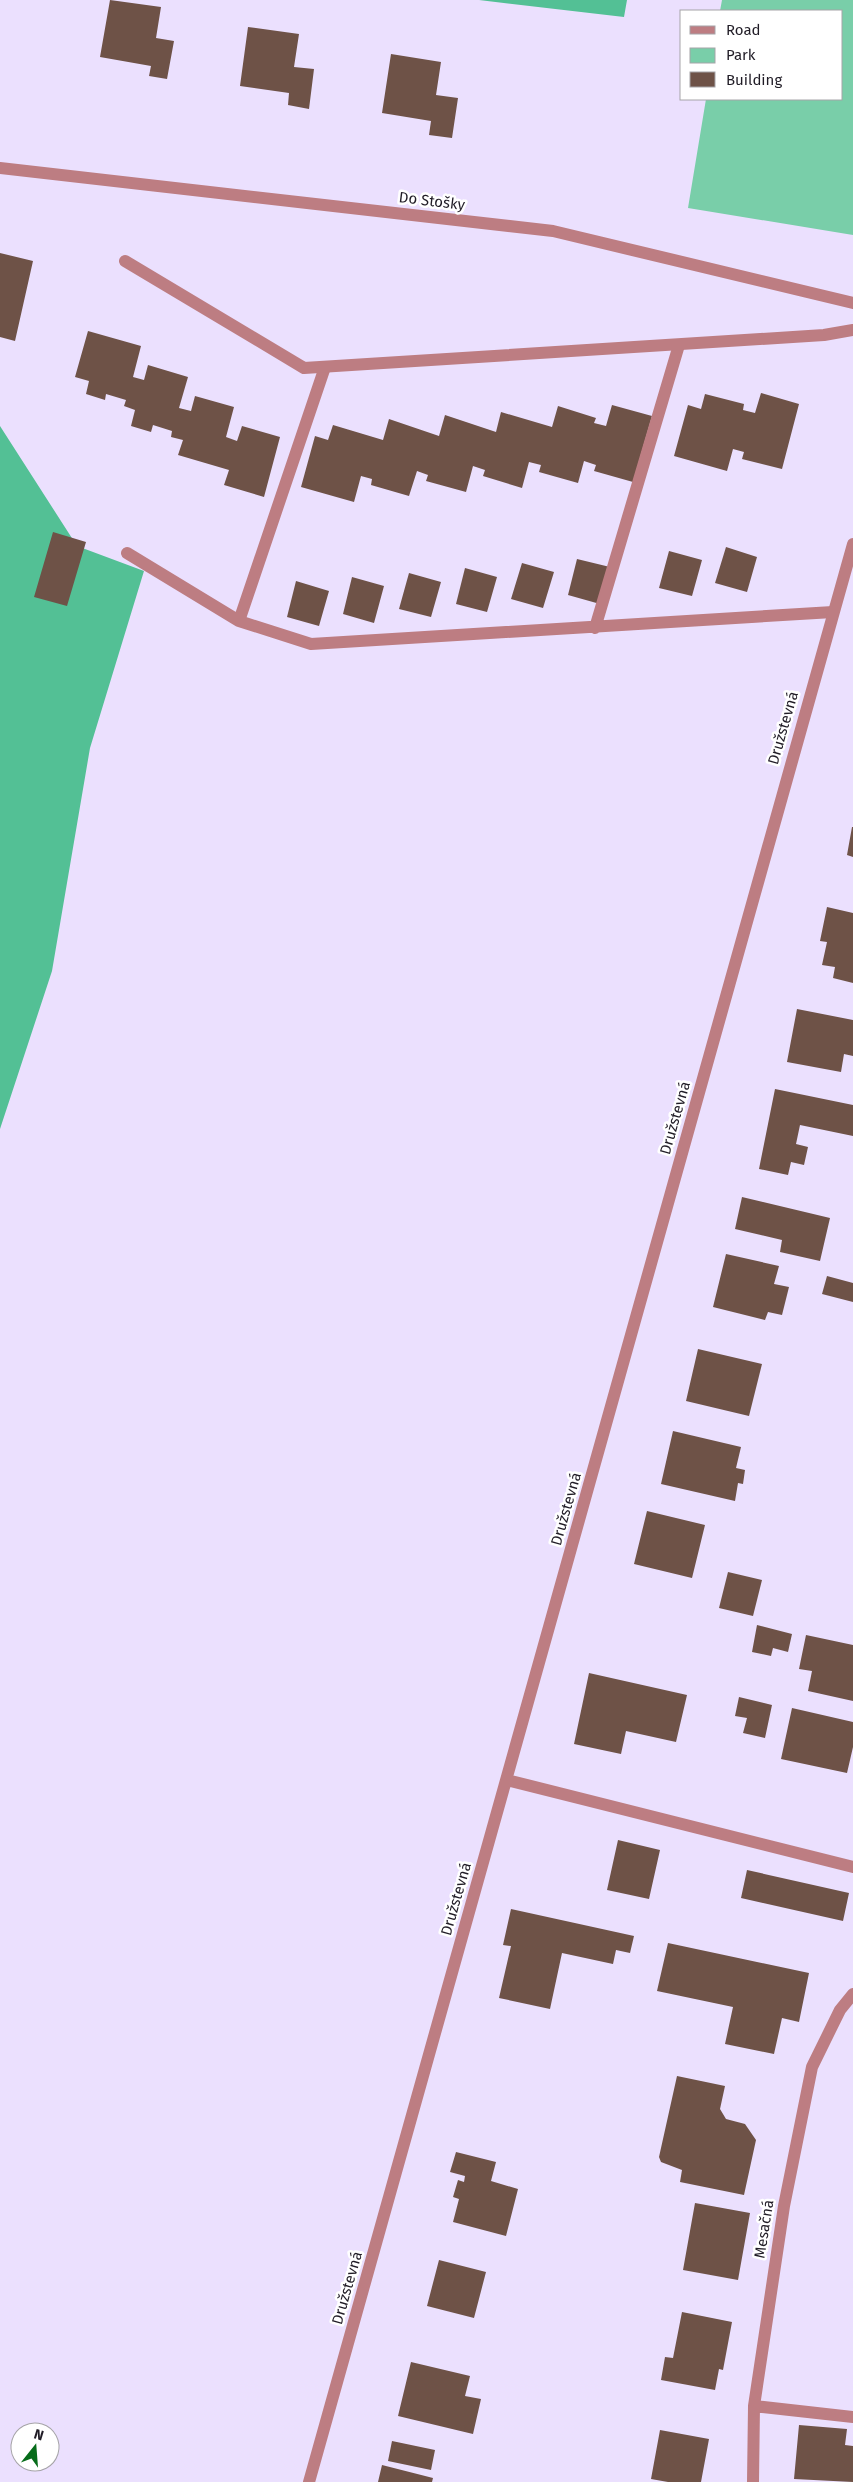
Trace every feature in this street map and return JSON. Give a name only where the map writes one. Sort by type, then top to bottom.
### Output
[{"type":"street","name":"Do Stošky","points":[[0,168],[553,231],[853,303]]},
{"type":"street","points":[[125,261],[304,368],[680,345],[824,335],[853,330]]},
{"type":"street","points":[[595,628],[680,345]]},
{"type":"street","points":[[239,621],[325,367]]},
{"type":"street","name":"Družstevná","points":[[309,2482],[853,544]]},
{"type":"street","points":[[128,553],[239,621],[311,644],[833,612]]},
{"type":"street","points":[[507,1780],[853,1867]]},
{"type":"street","name":"Mesačná","points":[[753,2482],[754,2406],[784,2206],[812,2067],[840,2010],[853,1994]]},
{"type":"street","points":[[754,2406],[853,2417]]},
{"type":"green space","points":[[479,0],[627,0],[624,17]]},
{"type":"green space","points":[[722,0],[853,0],[853,235],[688,208],[706,100],[843,100],[843,10],[720,10]]},
{"type":"green space","points":[[0,426],[77,546],[144,571],[90,748],[52,971],[0,1129]]},
{"type":"building","points":[[110,0],[161,7],[156,38],[174,41],[167,79],[149,76],[151,66],[100,57]]},
{"type":"building","points":[[248,27],[299,34],[294,67],[314,69],[309,109],[288,105],[289,93],[240,86]]},
{"type":"building","points":[[391,54],[441,62],[436,95],[458,98],[452,138],[429,135],[431,121],[382,113]]},
{"type":"building","points":[[0,253],[33,261],[15,341],[0,337]]},
{"type":"building","points":[[88,331],[141,346],[133,377],[144,380],[148,365],[188,377],[179,408],[191,411],[195,396],[234,407],[226,437],[237,441],[242,426],[280,437],[264,497],[224,485],[229,470],[178,455],[183,440],[171,437],[172,431],[153,425],[151,432],[131,426],[135,410],[124,406],[126,400],[106,394],[105,400],[86,394],[89,381],[75,377]]},
{"type":"building","points":[[761,393],[799,404],[782,469],[742,459],[744,452],[733,449],[727,471],[674,456],[688,405],[701,409],[705,394],[744,404],[743,410],[755,413]]},
{"type":"building","points":[[612,405],[652,416],[633,482],[594,471],[596,465],[584,461],[578,483],[539,472],[541,465],[529,462],[522,488],[483,476],[485,470],[473,466],[466,492],[426,481],[428,475],[417,471],[409,496],[371,485],[372,479],[361,476],[354,502],[301,487],[315,436],[328,440],[333,425],[383,440],[389,419],[439,436],[445,415],[496,432],[501,412],[552,427],[558,406],[596,418],[594,423],[606,426]]},
{"type":"building","points":[[53,532],[86,542],[67,606],[34,597]]},
{"type":"building","points":[[726,547],[757,557],[747,592],[715,583]]},
{"type":"building","points":[[669,551],[702,560],[692,596],[659,588]]},
{"type":"building","points":[[577,559],[610,567],[600,604],[568,595]]},
{"type":"building","points":[[522,563],[554,572],[543,608],[511,599]]},
{"type":"building","points":[[465,568],[497,577],[487,612],[456,604]]},
{"type":"building","points":[[409,573],[441,582],[431,617],[399,609]]},
{"type":"building","points":[[352,577],[384,586],[374,623],[343,614]]},
{"type":"building","points":[[296,581],[329,591],[319,626],[287,617]]},
{"type":"building","points":[[853,827],[853,857],[847,855]]},
{"type":"building","points":[[827,907],[853,913],[853,983],[833,978],[835,967],[822,965],[827,942],[820,941]]},
{"type":"building","points":[[797,1009],[853,1020],[853,1056],[844,1054],[841,1072],[787,1062]]},
{"type":"building","points":[[775,1089],[853,1105],[853,1136],[800,1125],[796,1144],[808,1147],[804,1165],[791,1162],[788,1175],[759,1169]]},
{"type":"building","points":[[742,1197],[830,1218],[820,1261],[780,1252],[782,1240],[735,1229]]},
{"type":"building","points":[[726,1254],[779,1266],[774,1284],[789,1287],[782,1315],[768,1312],[765,1320],[713,1307]]},
{"type":"building","points":[[827,1276],[853,1283],[853,1302],[822,1294]]},
{"type":"building","points":[[698,1349],[762,1364],[749,1416],[686,1401]]},
{"type":"building","points":[[673,1431],[741,1447],[736,1468],[745,1470],[743,1484],[738,1483],[735,1501],[661,1484]]},
{"type":"building","points":[[647,1511],[705,1525],[692,1578],[634,1564]]},
{"type":"building","points":[[728,1572],[762,1580],[753,1616],[719,1608]]},
{"type":"building","points":[[757,1625],[792,1634],[788,1652],[773,1648],[771,1656],[752,1652]]},
{"type":"building","points":[[806,1635],[853,1645],[853,1701],[808,1691],[812,1671],[799,1669]]},
{"type":"building","points":[[589,1673],[687,1695],[676,1742],[626,1731],[621,1754],[574,1744]]},
{"type":"building","points":[[739,1697],[772,1705],[765,1738],[743,1733],[747,1718],[735,1716]]},
{"type":"building","points":[[792,1708],[853,1722],[853,1747],[847,1773],[781,1759]]},
{"type":"building","points":[[618,1840],[660,1850],[649,1899],[607,1890]]},
{"type":"building","points":[[747,1870],[849,1893],[843,1921],[741,1898]]},
{"type":"building","points":[[511,1909],[634,1936],[630,1953],[616,1950],[613,1964],[562,1953],[550,2009],[499,1998],[511,1946],[503,1945]]},
{"type":"building","points":[[668,1943],[809,1973],[799,2022],[782,2018],[774,2054],[725,2044],[733,2007],[657,1991]]},
{"type":"building","points":[[677,2076],[725,2086],[720,2109],[726,2119],[745,2124],[756,2140],[744,2195],[680,2182],[682,2170],[661,2162],[659,2157]]},
{"type":"building","points":[[456,2152],[496,2162],[491,2181],[518,2189],[506,2236],[453,2222],[459,2199],[453,2197],[458,2180],[464,2182],[465,2176],[450,2172]]},
{"type":"building","points":[[695,2203],[750,2213],[738,2280],[683,2270]]},
{"type":"building","points":[[439,2260],[486,2272],[474,2318],[427,2306]]},
{"type":"building","points":[[682,2312],[732,2322],[723,2370],[719,2369],[715,2390],[661,2380],[665,2357],[673,2358]]},
{"type":"building","points":[[411,2362],[470,2376],[465,2396],[481,2399],[473,2434],[398,2416]]},
{"type":"building","points":[[799,2425],[847,2429],[845,2445],[853,2446],[853,2482],[794,2479]]},
{"type":"building","points":[[660,2430],[709,2439],[701,2482],[668,2482],[651,2479]]},
{"type":"building","points":[[392,2441],[435,2450],[431,2470],[388,2461]]},
{"type":"building","points":[[382,2465],[433,2478],[432,2482],[378,2482]]}]
